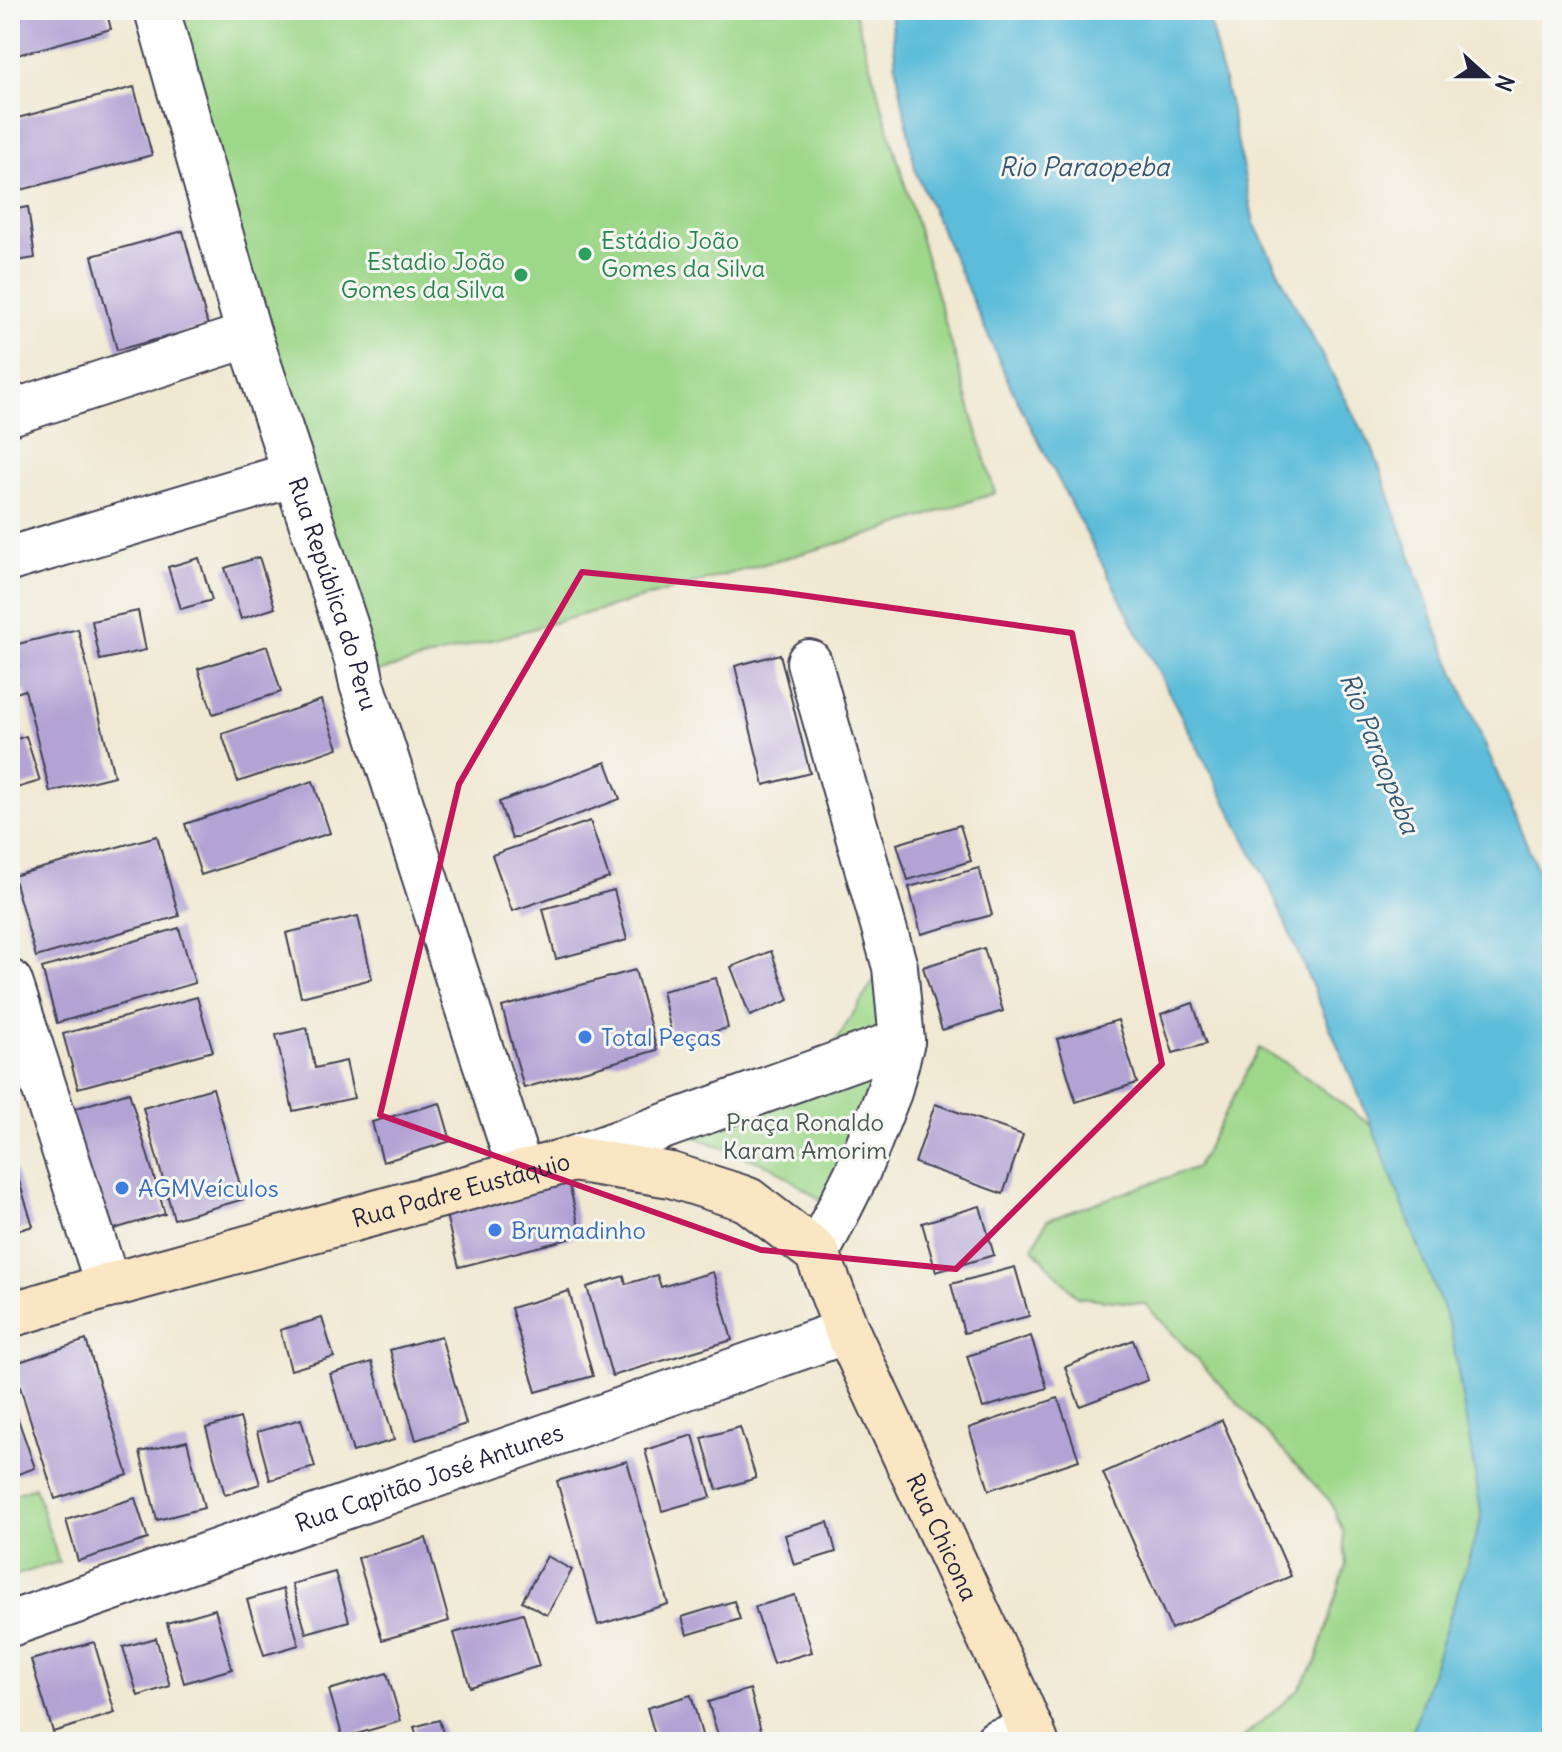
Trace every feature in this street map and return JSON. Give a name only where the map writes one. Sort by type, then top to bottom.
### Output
[{"type":"main road","name":"Rua Padre Eustáquio","points":[[10,1315],[573,1159],[671,1175],[748,1200],[817,1253]]},
{"type":"main road","points":[[817,1253],[847,1331]]},
{"type":"main road","name":"Rua Chicona","points":[[847,1331],[1022,1738]]},
{"type":"street","name":"Rua República do Peru","points":[[157,10],[249,335],[521,1173]]},
{"type":"street","points":[[10,413],[249,335]]},
{"type":"street","points":[[10,559],[295,474]]},
{"type":"street","points":[[809,662],[895,967],[902,1041],[889,1092],[857,1173],[817,1253]]},
{"type":"street","points":[[10,982],[108,1286]]},
{"type":"street","points":[[573,1159],[902,1041]]},
{"type":"street","name":"Rua Capitão José Antunes","points":[[10,1624],[847,1331]]},
{"type":"highlighted area","points":[[582,572],[772,591],[1072,633],[1162,1064],[956,1269],[761,1250],[380,1115],[459,784]]},
{"type":"green space","name":"Estadio João Gomes da Silva","points":[[188,10],[854,10],[995,493],[868,535],[370,674],[172,15]]},
{"type":"green space","name":"Praça Ronaldo Karam Amorim","points":[[886,961],[895,1037],[823,1062]]},
{"type":"green space","points":[[1259,1048],[1288,1064],[1372,1126],[1451,1330],[1482,1517],[1409,1742],[1238,1742],[1298,1690],[1316,1662],[1346,1564],[1343,1531],[1330,1501],[1145,1304],[1077,1297],[1033,1248],[1047,1220],[1197,1167]]},
{"type":"green space","name":"Praça Ronaldo Karam Amorim","points":[[880,1062],[828,1205],[772,1167],[682,1132]]},
{"type":"green space","points":[[35,1487],[59,1562],[10,1577],[10,1496]]},
{"type":"water","name":"Rio Paraopeba","points":[[891,10],[1207,10],[1254,223],[1373,450],[1438,633],[1552,904],[1552,1742],[1409,1742],[1482,1517],[1451,1330],[1372,1126],[1269,885],[1014,394],[916,173],[896,67]]},
{"type":"building","points":[[10,10],[106,10],[111,29],[10,57]]},
{"type":"building","points":[[134,87],[152,155],[10,193],[10,120]]},
{"type":"building","points":[[28,207],[35,258],[10,262],[10,210]]},
{"type":"building","points":[[183,231],[208,326],[117,350],[92,256]]},
{"type":"building","points":[[259,557],[275,608],[241,619],[225,568]]},
{"type":"building","points":[[199,558],[212,600],[181,609],[168,567]]},
{"type":"building","points":[[138,611],[146,650],[100,660],[92,621]]},
{"type":"building","points":[[78,629],[114,776],[50,792],[25,690],[10,695],[10,668],[19,665],[14,645]]},
{"type":"building","points":[[267,646],[281,692],[213,714],[198,669]]},
{"type":"building","points":[[780,654],[810,773],[764,785],[735,666]]},
{"type":"building","points":[[321,700],[338,748],[238,782],[222,734]]},
{"type":"building","points":[[26,736],[40,781],[10,790],[10,741]]},
{"type":"building","points":[[606,762],[620,799],[512,839],[499,802]]},
{"type":"building","points":[[313,781],[330,833],[201,875],[185,824]]},
{"type":"building","points":[[590,821],[609,878],[512,911],[492,855]]},
{"type":"building","points":[[960,825],[971,861],[908,880],[897,844]]},
{"type":"building","points":[[157,836],[179,916],[36,957],[13,876]]},
{"type":"building","points":[[979,868],[992,915],[921,934],[909,887]]},
{"type":"building","points":[[614,890],[627,940],[556,959],[543,909]]},
{"type":"building","points":[[358,916],[372,979],[301,997],[286,933]]},
{"type":"building","points":[[179,928],[195,983],[57,1023],[42,968]]},
{"type":"building","points":[[984,948],[1003,1011],[942,1030],[923,967]]},
{"type":"building","points":[[771,951],[789,1000],[750,1016],[731,967]]},
{"type":"building","points":[[635,970],[657,1050],[524,1088],[502,1007]]},
{"type":"building","points":[[716,978],[728,1028],[673,1041],[662,991]]},
{"type":"building","points":[[197,997],[213,1051],[78,1088],[63,1034]]},
{"type":"building","points":[[1193,1003],[1206,1044],[1173,1053],[1161,1014]]},
{"type":"building","points":[[1118,1020],[1137,1083],[1076,1102],[1057,1039]]},
{"type":"building","points":[[307,1028],[315,1068],[346,1061],[354,1098],[293,1111],[276,1035]]},
{"type":"building","points":[[213,1088],[244,1199],[174,1219],[143,1108]]},
{"type":"building","points":[[129,1092],[165,1214],[97,1234],[61,1113]]},
{"type":"building","points":[[440,1103],[451,1141],[383,1162],[372,1122]]},
{"type":"building","points":[[935,1104],[1023,1135],[1003,1194],[915,1163]]},
{"type":"building","points":[[10,1152],[33,1226],[10,1233]]},
{"type":"building","points":[[568,1179],[581,1236],[459,1267],[445,1211]]},
{"type":"building","points":[[980,1206],[994,1255],[936,1272],[922,1223]]},
{"type":"building","points":[[1015,1267],[1029,1316],[964,1333],[951,1284]]},
{"type":"building","points":[[713,1272],[732,1340],[612,1376],[587,1287],[624,1276],[626,1284],[657,1275],[661,1287]]},
{"type":"building","points":[[569,1291],[593,1376],[536,1392],[511,1308]]},
{"type":"building","points":[[322,1318],[334,1357],[291,1370],[280,1330]]},
{"type":"building","points":[[441,1336],[466,1424],[416,1440],[390,1350]]},
{"type":"building","points":[[1031,1336],[1047,1388],[983,1408],[967,1356]]},
{"type":"building","points":[[86,1340],[128,1475],[55,1499],[13,1364]]},
{"type":"building","points":[[1133,1340],[1148,1380],[1080,1406],[1065,1367]]},
{"type":"building","points":[[372,1362],[394,1440],[353,1452],[330,1374]]},
{"type":"building","points":[[10,1396],[35,1468],[10,1477]]},
{"type":"building","points":[[1058,1398],[1079,1460],[989,1490],[969,1428]]},
{"type":"building","points":[[240,1418],[260,1484],[225,1495],[206,1428]]},
{"type":"building","points":[[301,1419],[315,1467],[270,1480],[257,1432]]},
{"type":"building","points":[[1222,1420],[1291,1576],[1171,1629],[1103,1473]]},
{"type":"building","points":[[740,1427],[756,1478],[717,1490],[702,1438]]},
{"type":"building","points":[[693,1435],[711,1497],[662,1511],[645,1450]]},
{"type":"building","points":[[187,1441],[204,1508],[157,1520],[140,1452]]},
{"type":"building","points":[[627,1461],[668,1604],[598,1625],[557,1481]]},
{"type":"building","points":[[135,1498],[148,1539],[78,1561],[66,1520]]},
{"type":"building","points":[[828,1522],[836,1552],[794,1565],[785,1535]]},
{"type":"building","points":[[426,1538],[449,1621],[382,1640],[358,1558]]},
{"type":"building","points":[[547,1556],[572,1570],[547,1615],[522,1601]]},
{"type":"building","points":[[335,1572],[349,1621],[306,1633],[292,1584]]},
{"type":"building","points":[[283,1589],[299,1645],[264,1655],[247,1600]]},
{"type":"building","points":[[795,1595],[812,1652],[773,1664],[755,1607]]},
{"type":"building","points":[[734,1601],[740,1619],[687,1635],[682,1617]]},
{"type":"building","points":[[215,1609],[232,1669],[184,1683],[167,1623]]},
{"type":"building","points":[[523,1613],[539,1666],[470,1687],[454,1633]]},
{"type":"building","points":[[156,1638],[170,1686],[138,1696],[123,1647]]},
{"type":"building","points":[[94,1642],[115,1713],[53,1732],[31,1660]]},
{"type":"building","points":[[387,1673],[401,1721],[343,1738],[329,1690]]},
{"type":"building","points":[[750,1689],[764,1742],[720,1742],[708,1702]]},
{"type":"building","points":[[691,1695],[704,1742],[657,1742],[647,1708]]},
{"type":"building","points":[[439,1720],[446,1742],[419,1742],[414,1727]]},
{"type":"place","name":"Estádio João Gomes da Silva","points":[[585,254]]},
{"type":"place","name":"Estadio João Gomes da Silva","points":[[521,275]]},
{"type":"place","name":"Total Peças","points":[[585,1037]]},
{"type":"place","name":"AGMVeículos","points":[[122,1188]]},
{"type":"place","name":"Brumadinho","points":[[495,1230]]}]
